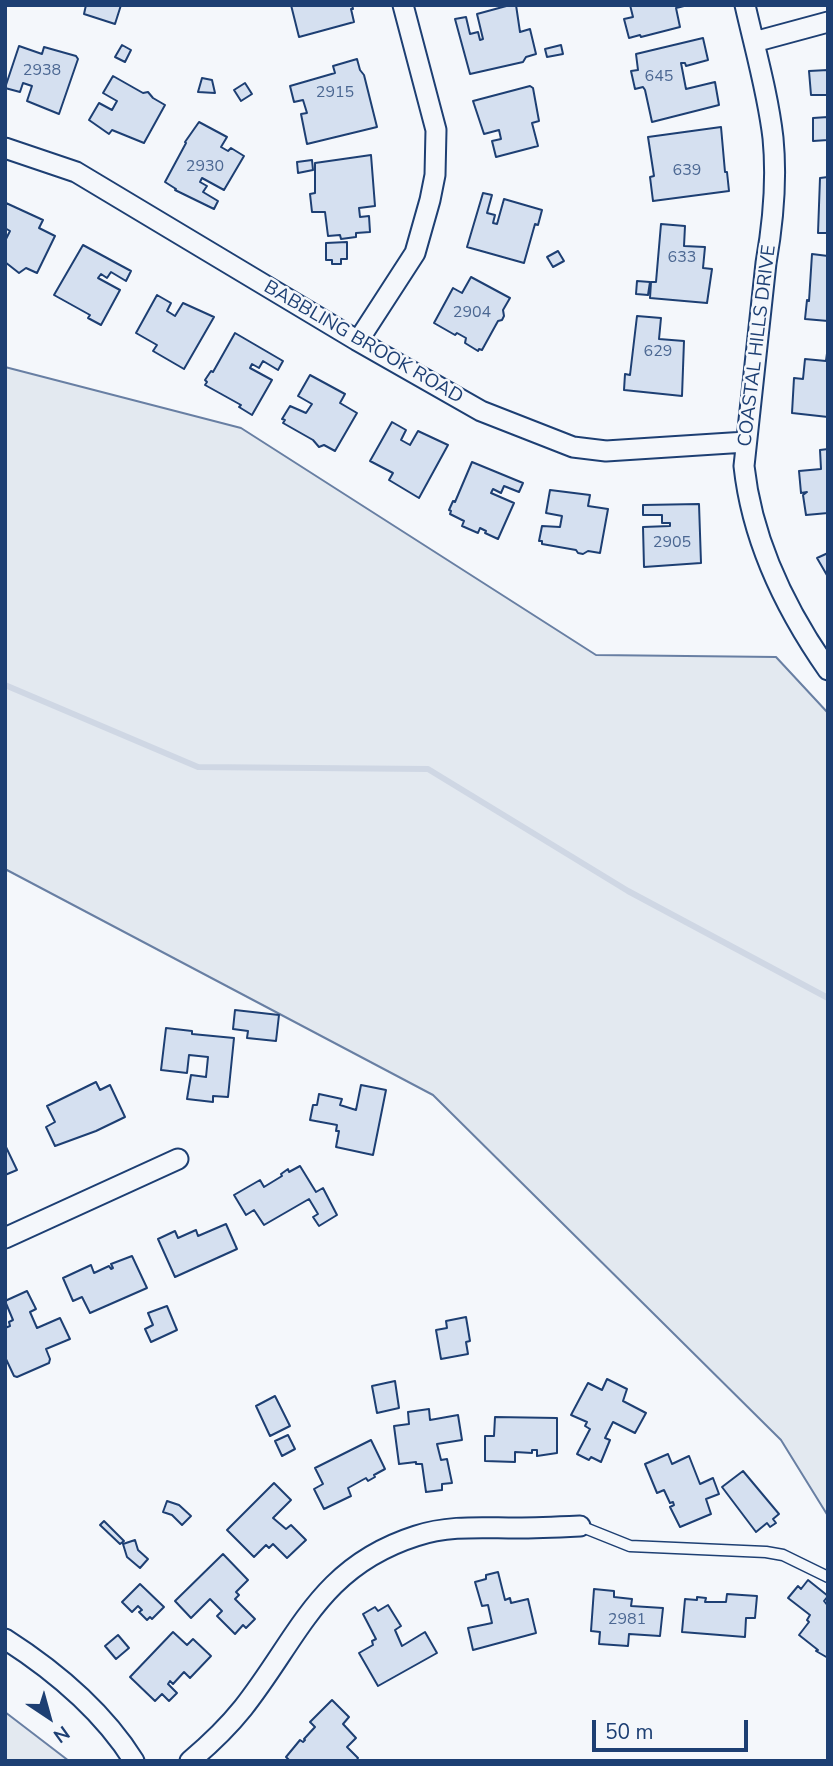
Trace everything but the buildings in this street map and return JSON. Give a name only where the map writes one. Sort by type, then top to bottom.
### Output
[{"type":"street","points":[[358,341],[415,253],[428,211],[435,175],[436,130],[402,5]]},
{"type":"street","name":"COASTAL HILLS DRIVE","points":[[745,5],[773,139],[771,237],[746,442],[746,488],[766,556],[793,615],[828,670]]},
{"type":"street","points":[[754,42],[828,22]]},
{"type":"street","name":"BABBLING BROOK ROAD","points":[[5,148],[76,172],[358,341],[481,411],[573,447],[606,451],[746,442]]},
{"type":"street","points":[[5,1238],[178,1159]]},
{"type":"street","points":[[190,1761],[222,1732],[244,1707],[310,1609],[326,1591],[364,1560],[416,1536],[449,1529],[580,1526]]},
{"type":"street","points":[[5,1639],[47,1667],[87,1702],[134,1761]]},
{"type":"lane","points":[[580,1526],[630,1546],[766,1552],[783,1556],[828,1577]]},
{"type":"shaded area","points":[[5,367],[241,428],[596,655],[776,657],[828,713],[828,1516],[781,1440],[433,1095],[5,869]]},
{"type":"shaded area","points":[[5,1712],[69,1761],[5,1761]]},
{"type":"waterway","points":[[5,685],[198,767],[428,769],[628,891],[828,998]]}]
